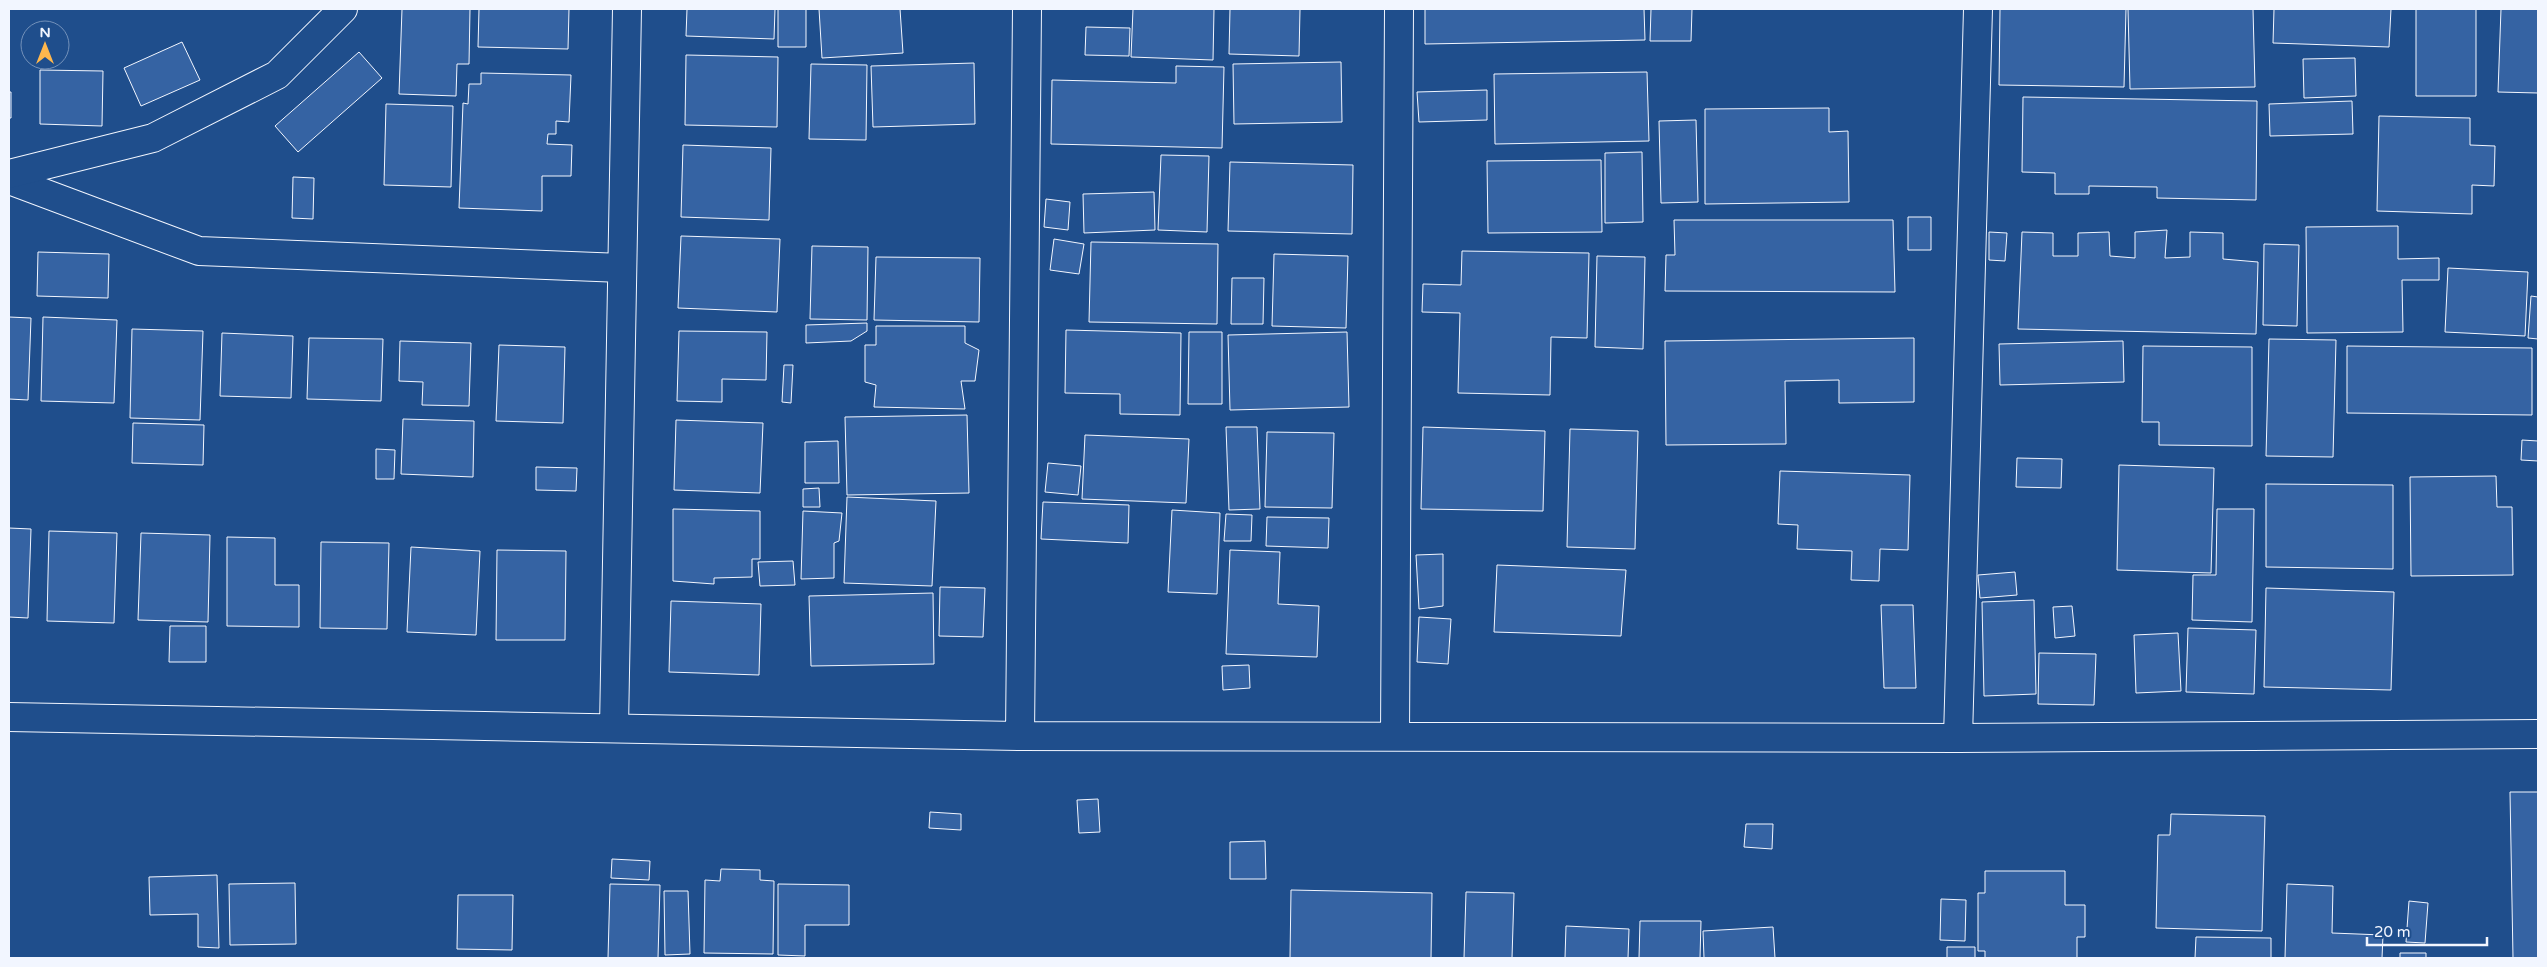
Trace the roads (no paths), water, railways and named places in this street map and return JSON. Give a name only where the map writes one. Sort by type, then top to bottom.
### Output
[{"type":"street","points":[[9,174],[153,138],[278,74],[343,9]]},
{"type":"street","points":[[614,728],[627,9]]},
{"type":"street","points":[[1020,736],[1027,9]]},
{"type":"street","points":[[1395,736],[1398,9]]},
{"type":"street","points":[[1958,738],[1978,9]]},
{"type":"street","points":[[9,180],[199,251],[622,268]]},
{"type":"street","points":[[9,717],[1020,736],[1958,738],[2538,734]]}]
